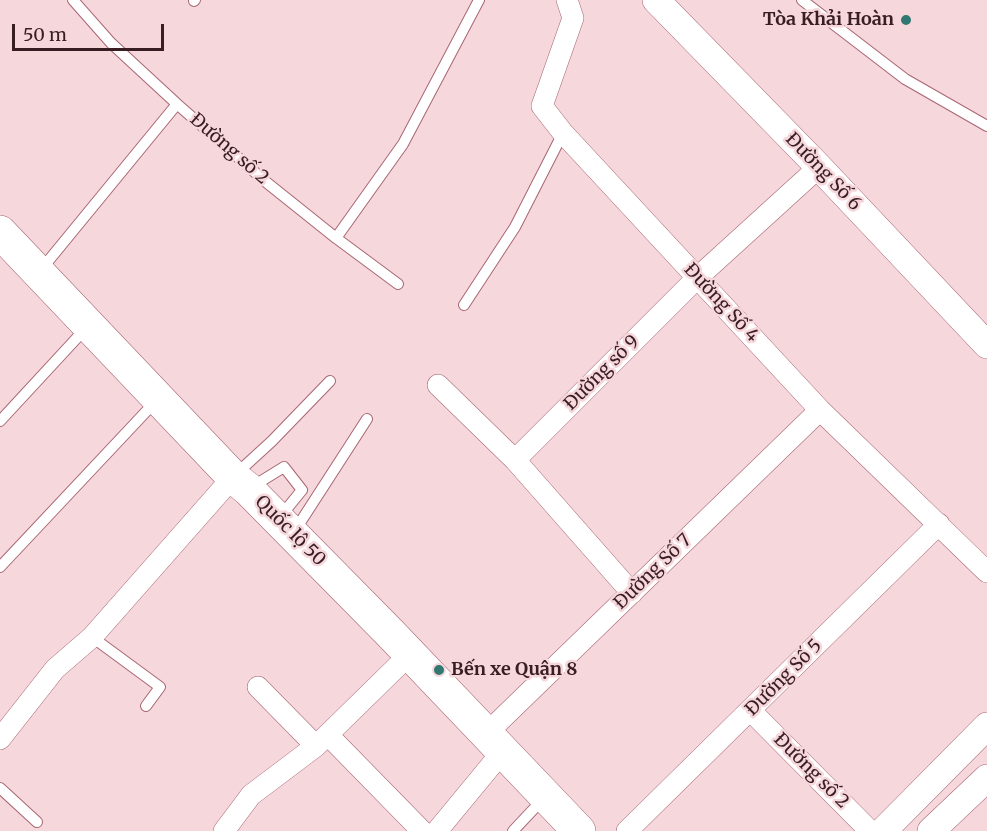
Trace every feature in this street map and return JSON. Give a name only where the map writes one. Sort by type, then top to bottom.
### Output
[{"type":"main road","name":"Quốc lộ 50","points":[[0,232],[158,399],[410,654],[579,831]]},
{"type":"street","name":"Đường Số 4","points":[[567,0],[573,18],[542,106],[563,133],[820,410],[987,572]]},
{"type":"street","name":"Đường Số 6","points":[[656,0],[819,167],[987,345]]},
{"type":"street","name":"Đường số 9","points":[[515,460],[697,278],[819,167]]},
{"type":"street","points":[[438,385],[515,460],[632,593]]},
{"type":"street","name":"Đường Số 7","points":[[437,831],[494,742],[632,593],[820,410]]},
{"type":"street","points":[[0,739],[56,669],[92,637],[241,483]]},
{"type":"street","name":"Đường Số 5","points":[[627,831],[939,524]]},
{"type":"street","points":[[224,831],[251,795],[322,740],[410,654]]},
{"type":"street","points":[[258,687],[322,740],[422,831]]},
{"type":"street","name":"Đường số 2","points":[[751,711],[870,831]]},
{"type":"street","points":[[883,831],[987,726]]},
{"type":"street","points":[[931,831],[987,778]]},
{"type":"lane","name":"Đường số 2","points":[[73,0],[111,43],[266,182],[398,284]]},
{"type":"lane","points":[[336,237],[403,144],[479,0]]},
{"type":"lane","points":[[801,0],[905,79],[987,126]]},
{"type":"lane","points":[[39,272],[177,104]]},
{"type":"lane","points":[[464,305],[515,227],[563,133]]},
{"type":"lane","points":[[0,422],[89,325]]},
{"type":"lane","points":[[241,483],[272,441],[330,381]]},
{"type":"lane","points":[[0,567],[158,399]]},
{"type":"lane","points":[[285,527],[368,419]]},
{"type":"lane","points":[[92,637],[160,687],[146,706]]},
{"type":"lane","points":[[0,788],[38,822]]},
{"type":"lane","points":[[513,831],[546,795]]},
{"type":"place","name":"Tòa Khải Hoàn","points":[[906,20]]},
{"type":"place","name":"Bến xe Quận 8","points":[[439,670]]}]
